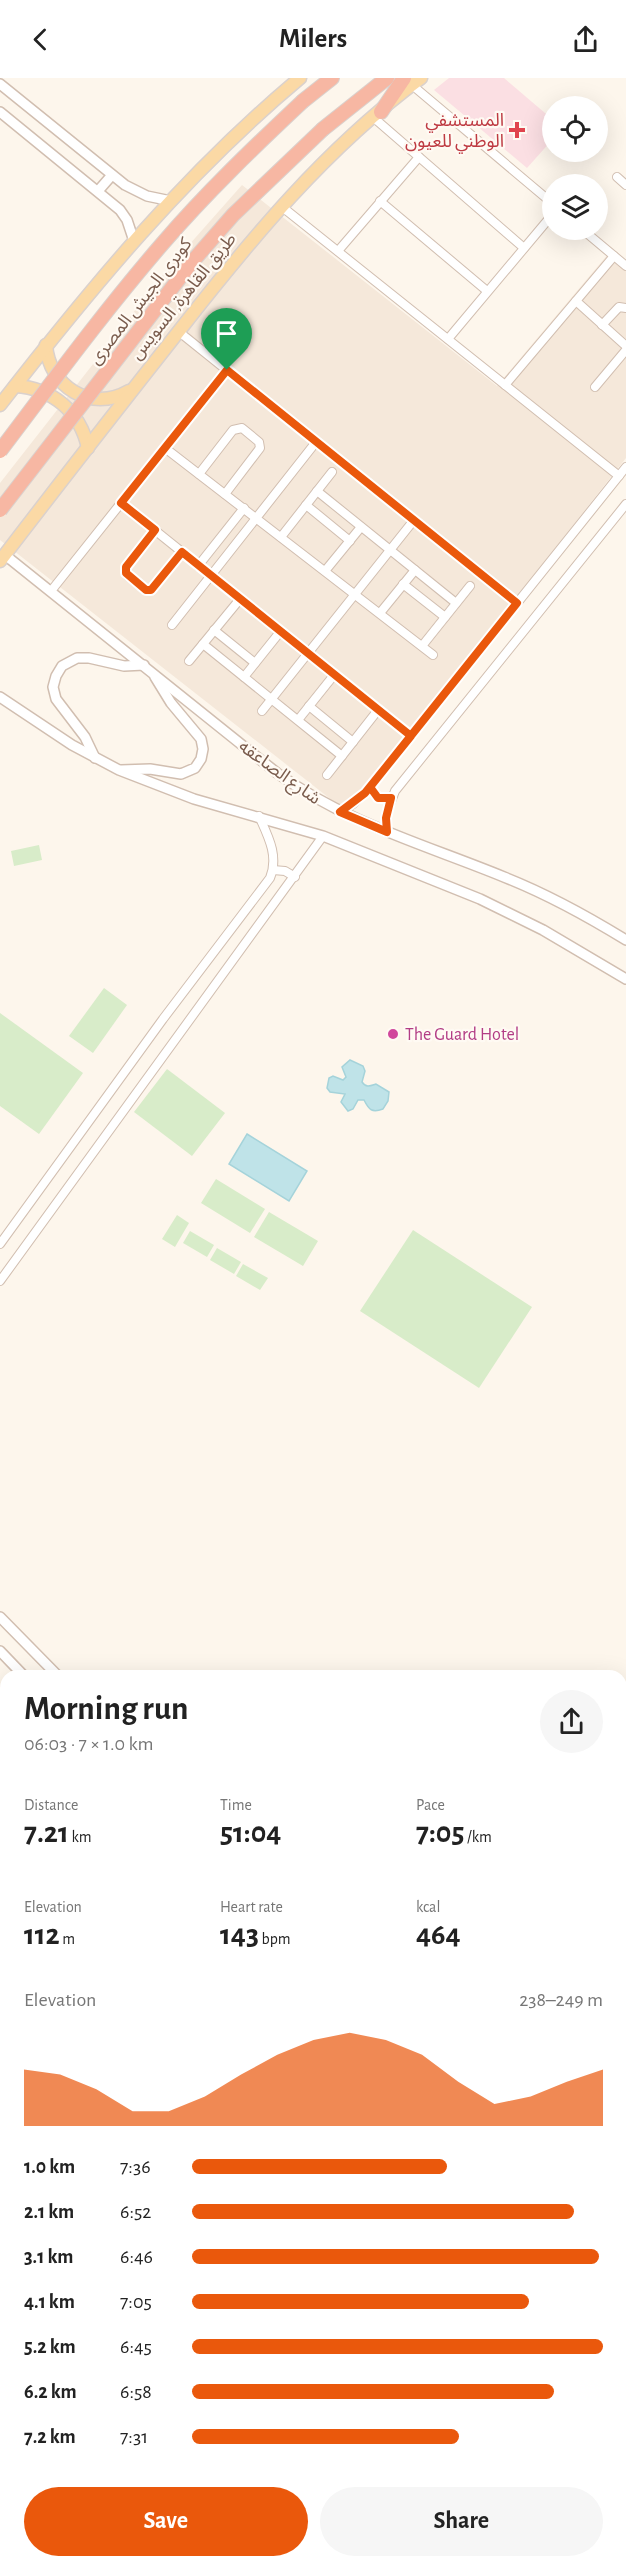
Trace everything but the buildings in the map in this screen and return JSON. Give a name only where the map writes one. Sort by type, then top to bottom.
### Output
[{"type":"highway","name":"كوبرى الجيش المصرى","points":[[0,451],[121,293],[164,242],[208,193],[303,101],[332,78]]},
{"type":"highway","name":"كوبرى الجيش المصرى","points":[[0,510],[192,262],[241,208],[323,129],[387,78]]},
{"type":"highway","points":[[377,115],[413,80]]},
{"type":"main road","points":[[0,405],[46,345],[134,241],[242,129],[300,78]]},
{"type":"main road","name":"طريق القاهرة, السويس","points":[[2,554],[88,448],[237,256],[281,206],[377,115]]},
{"type":"main road","points":[[46,345],[54,373],[66,388],[75,393],[84,397],[103,399],[113,398],[131,390]]},
{"type":"main road","points":[[15,386],[35,388],[63,403],[82,428],[88,448]]},
{"type":"street","points":[[413,80],[542,194]]},
{"type":"street","points":[[0,84],[112,175],[136,191],[153,198],[171,201]]},
{"type":"street","points":[[0,112],[120,210],[127,220],[134,241]]},
{"type":"street","points":[[377,115],[419,157],[524,248]]},
{"type":"street","points":[[338,251],[419,157]]},
{"type":"street","points":[[98,191],[112,175]]},
{"type":"street","points":[[617,177],[626,185]]},
{"type":"street","points":[[380,201],[487,291]]},
{"type":"street","points":[[281,206],[619,476]]},
{"type":"street","points":[[448,339],[542,227]]},
{"type":"street","points":[[595,240],[626,266]]},
{"type":"street","points":[[505,385],[614,256]]},
{"type":"street","points":[[576,301],[626,348],[595,387]]},
{"type":"street","points":[[602,325],[619,307],[626,308]]},
{"type":"street","points":[[178,331],[517,603]]},
{"type":"street","points":[[51,591],[227,370]]},
{"type":"street","points":[[199,474],[233,430],[242,428],[259,442],[260,448],[225,494]]},
{"type":"street","points":[[172,625],[316,442]]},
{"type":"street","points":[[165,448],[433,655]]},
{"type":"street","points":[[340,812],[353,804],[370,787],[626,467]]},
{"type":"street","points":[[281,537],[332,472]]},
{"type":"street","points":[[317,491],[456,603]]},
{"type":"street","points":[[121,503],[411,736]]},
{"type":"street","points":[[387,832],[386,818],[391,798],[463,705],[626,504]]},
{"type":"street","points":[[306,505],[350,540]]},
{"type":"street","points":[[198,566],[244,508]]},
{"type":"street","points":[[262,711],[414,520]]},
{"type":"street","points":[[325,571],[361,527]]},
{"type":"street","points":[[155,530],[126,567],[127,575],[146,590],[151,590],[182,552]]},
{"type":"street","name":"شارع الصاعقه","points":[[2,554],[277,773],[313,798],[387,832],[531,888],[579,912],[626,940]]},
{"type":"street","points":[[380,613],[415,570]]},
{"type":"street","points":[[404,584],[445,617]]},
{"type":"street","points":[[422,646],[470,586]]},
{"type":"street","points":[[189,662],[240,599]]},
{"type":"street","points":[[214,630],[255,663]]},
{"type":"street","points":[[244,677],[280,632]]},
{"type":"street","points":[[203,644],[342,756]]},
{"type":"street","points":[[95,758],[81,732],[56,699],[53,687],[56,676],[62,666],[77,658],[89,658],[124,666],[144,665]]},
{"type":"street","points":[[119,770],[150,769],[181,774],[195,768],[202,755],[202,744],[198,735],[171,704],[153,672]]},
{"type":"street","points":[[298,720],[334,675]]},
{"type":"street","name":"شارع الصاعقه","points":[[0,697],[95,758],[119,770],[186,797],[323,836],[480,899],[543,930],[626,979]]},
{"type":"street","points":[[309,706],[353,742]]},
{"type":"street","points":[[327,775],[378,710]]},
{"type":"street","points":[[370,787],[378,798],[391,798]]},
{"type":"street","points":[[0,1244],[164,1019],[262,891],[273,870],[272,846],[259,816]]},
{"type":"street","points":[[0,1281],[323,836]]},
{"type":"street","points":[[273,870],[285,871],[295,877]]},
{"type":"street","points":[[0,1617],[52,1670]]},
{"type":"street","points":[[0,1651],[18,1670]]},
{"type":"shaded area","name":"المستشفي الوطني للعيون","points":[[449,78],[504,78],[542,110],[542,151],[527,168],[434,90]]},
{"type":"shaded area","points":[[242,185],[497,386],[609,253],[626,267],[626,458],[347,812],[0,540],[0,483],[165,272]]},
{"type":"green space","points":[[39,845],[42,860],[14,866],[11,851]]},
{"type":"green space","points":[[104,988],[127,1005],[93,1053],[69,1036]]},
{"type":"green space","points":[[0,1013],[83,1073],[39,1134],[0,1106]]},
{"type":"green space","points":[[167,1069],[225,1113],[192,1156],[134,1112]]},
{"type":"green space","points":[[216,1179],[265,1209],[250,1233],[201,1203]]},
{"type":"green space","points":[[269,1212],[318,1241],[303,1266],[254,1237]]},
{"type":"green space","points":[[177,1215],[189,1223],[175,1247],[162,1239]]},
{"type":"green space","points":[[413,1230],[532,1307],[479,1388],[360,1311]]},
{"type":"green space","points":[[190,1231],[214,1245],[207,1257],[183,1243]]},
{"type":"green space","points":[[217,1248],[241,1262],[234,1274],[210,1260]]},
{"type":"green space","points":[[243,1264],[268,1278],[260,1290],[236,1276]]},
{"type":"water","points":[[350,1060],[363,1066],[365,1071],[362,1082],[365,1085],[376,1084],[389,1092],[388,1101],[383,1109],[371,1110],[364,1100],[358,1100],[353,1109],[348,1111],[341,1102],[345,1094],[330,1092],[327,1088],[329,1078],[333,1076],[343,1080],[346,1077],[342,1067]]},
{"type":"water","points":[[247,1134],[307,1171],[289,1201],[229,1164]]},
{"type":"place","name":"المستشفي الوطني للعيون","points":[[517,130]]},
{"type":"place","name":"The Guard Hotel","points":[[393,1034]]},
{"type":"route","points":[[227,370],[121,503],[155,530],[125,571],[146,590],[151,590],[182,552],[411,736],[365,793],[340,812],[387,832],[386,818],[391,798],[387,800],[378,798],[370,787],[517,603],[227,370]]}]
